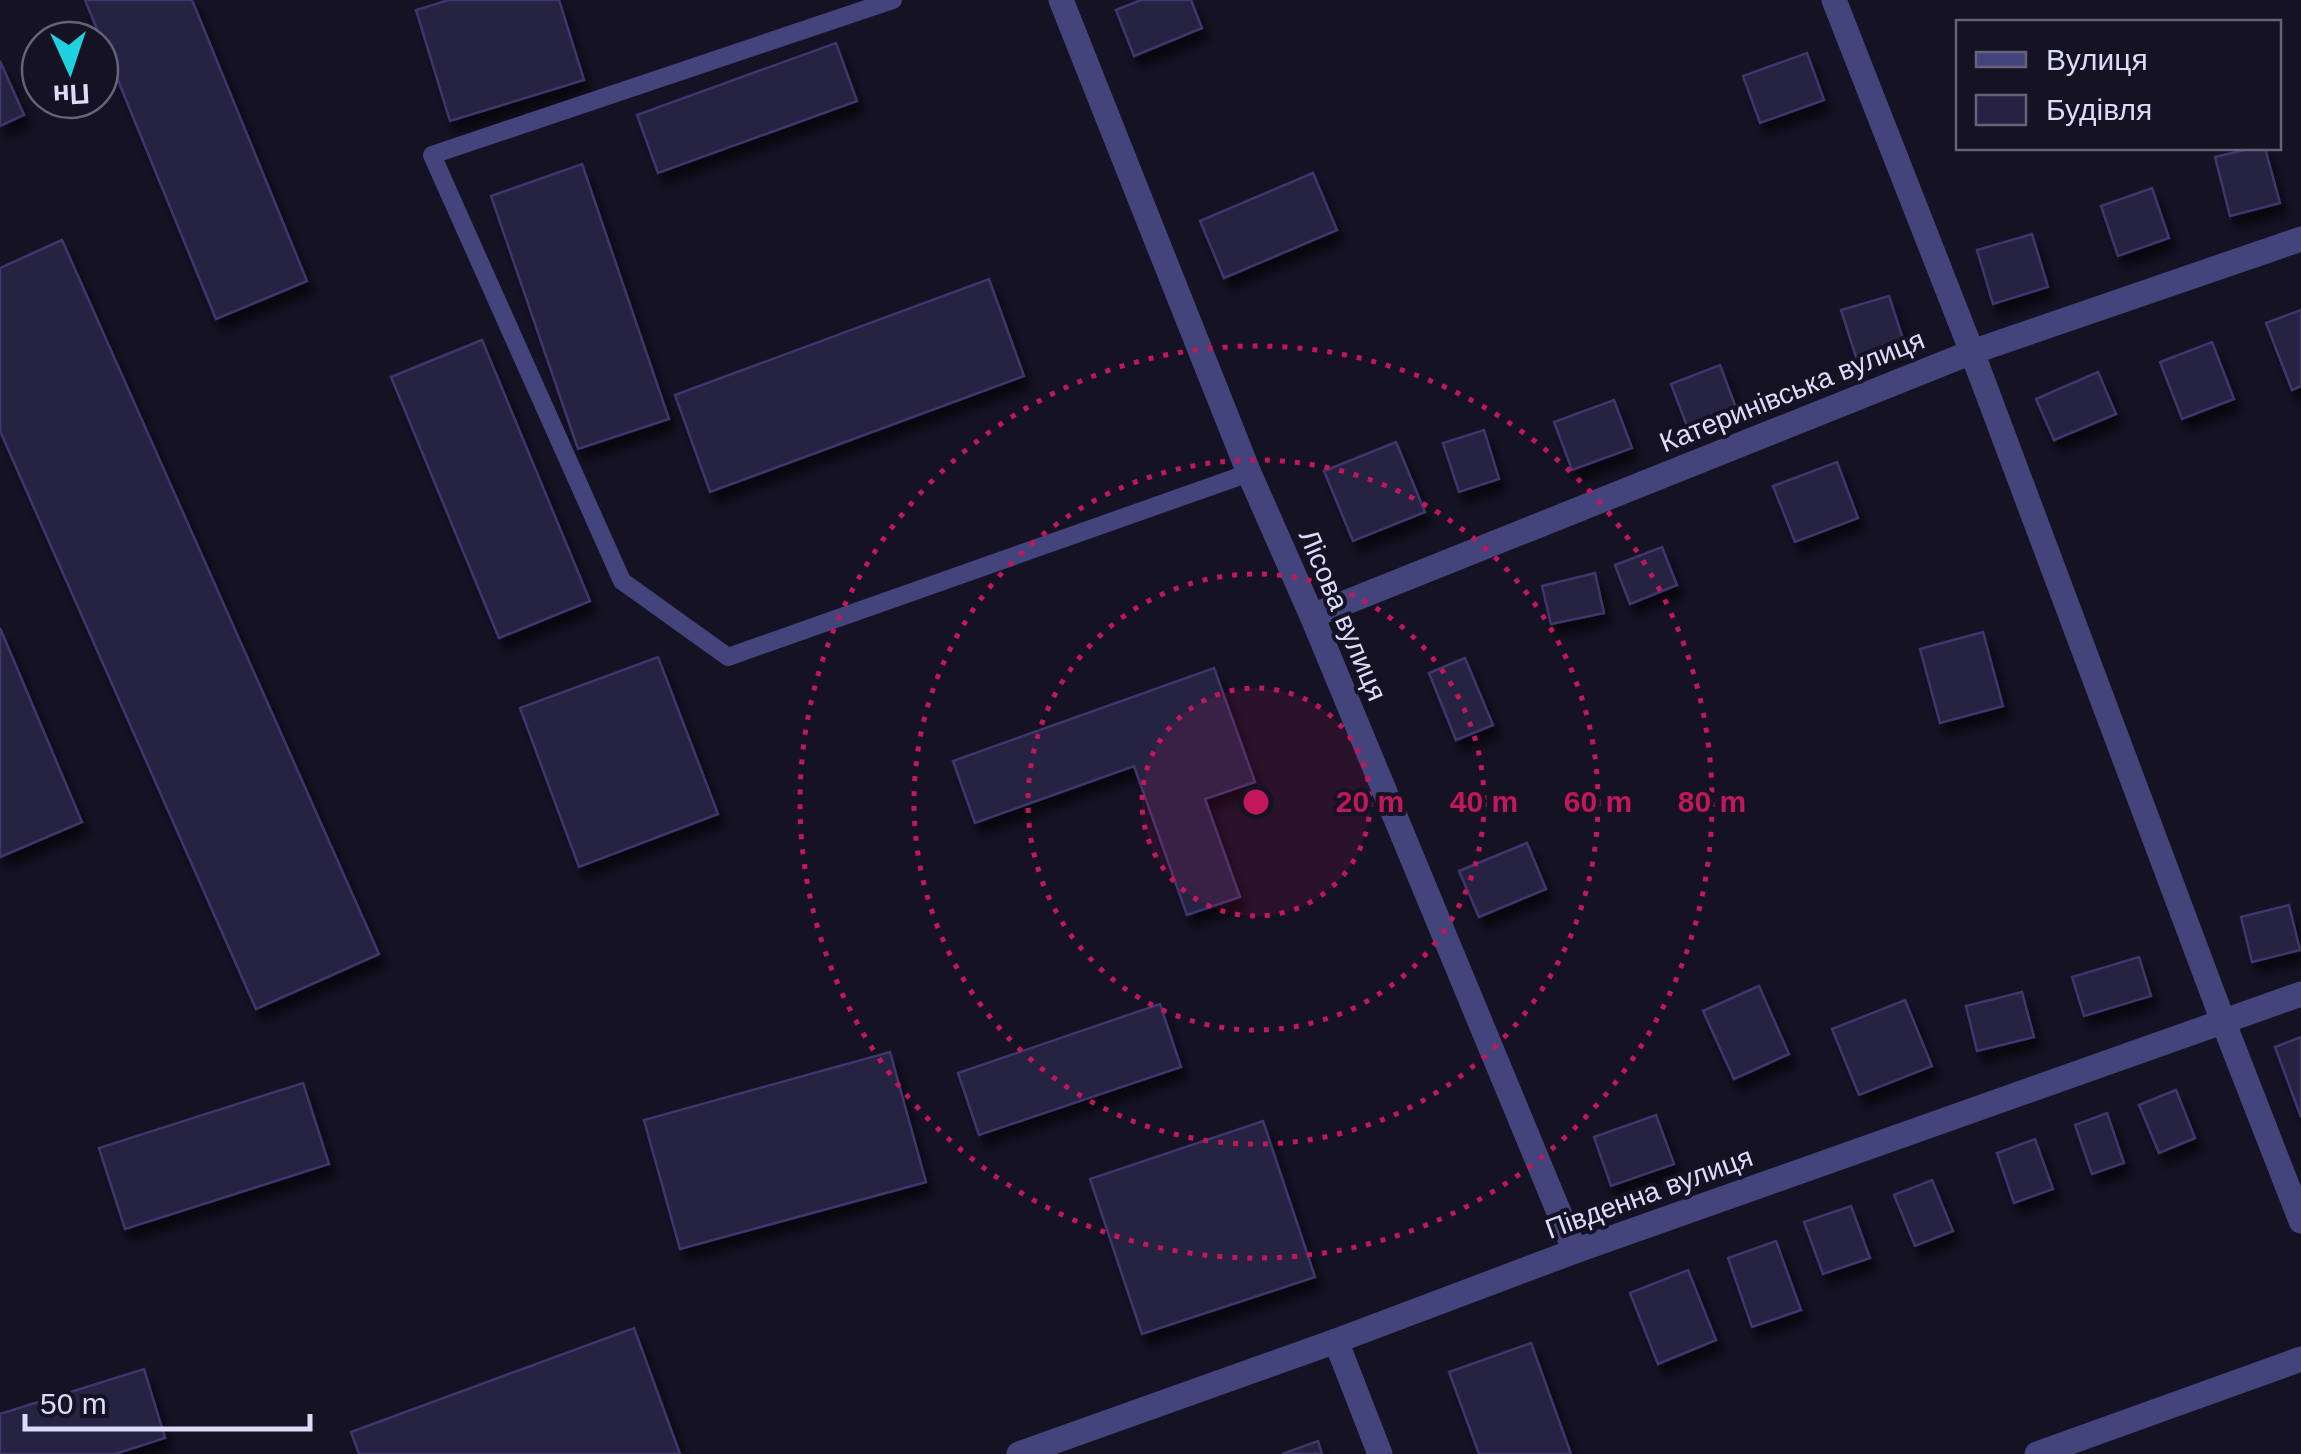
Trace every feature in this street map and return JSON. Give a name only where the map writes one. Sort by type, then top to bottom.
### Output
[{"type":"street","name":"Лісова вулиця","points":[[1061,0],[1249,473],[1575,1250]]},
{"type":"street","points":[[1834,0],[1972,352],[2222,1021],[2301,1221]]},
{"type":"street","name":"Катеринівська вулиця","points":[[1312,616],[1972,352],[2301,238]]},
{"type":"street","name":"Південна вулиця","points":[[1019,1454],[1336,1341],[1575,1250],[2301,994]]},
{"type":"street","points":[[1336,1341],[1380,1454]]},
{"type":"street","points":[[2037,1454],[2301,1359]]},
{"type":"lane","points":[[893,0],[432,155],[622,581],[728,657],[1249,473]]},
{"type":"building","points":[[85,0],[192,0],[307,281],[216,319],[120,85],[120,20],[93,20]]},
{"type":"building","points":[[449,0],[559,0],[584,80],[450,121],[416,10]]},
{"type":"building","points":[[1141,0],[1191,0],[1202,28],[1134,56],[1116,10]]},
{"type":"building","points":[[836,43],[857,101],[658,173],[637,115]]},
{"type":"building","points":[[1807,53],[1824,100],[1760,123],[1743,76]]},
{"type":"building","points":[[0,61],[20,106],[20,117],[0,126]]},
{"type":"building","points":[[2266,150],[2280,203],[2230,216],[2215,157]]},
{"type":"building","points":[[582,164],[669,419],[578,449],[491,196]]},
{"type":"building","points":[[1313,173],[1337,230],[1224,278],[1200,221]]},
{"type":"building","points":[[2152,188],[2169,238],[2118,256],[2101,206]]},
{"type":"building","points":[[2032,234],[2048,287],[1993,304],[1977,250]]},
{"type":"building","points":[[62,240],[379,954],[256,1009],[0,431],[0,268]]},
{"type":"building","points":[[989,279],[1024,376],[710,492],[675,395]]},
{"type":"building","points":[[1889,296],[1904,342],[1856,357],[1841,310]]},
{"type":"building","points":[[2301,310],[2301,386],[2292,390],[2266,323]]},
{"type":"building","points":[[482,340],[590,601],[499,638],[391,377]]},
{"type":"building","points":[[2212,342],[2234,399],[2182,419],[2160,362]]},
{"type":"building","points":[[1720,365],[1736,408],[1687,426],[1671,384]]},
{"type":"building","points":[[2098,372],[2116,414],[2054,440],[2036,399]]},
{"type":"building","points":[[1614,400],[1632,448],[1572,470],[1554,422]]},
{"type":"building","points":[[1484,430],[1499,479],[1459,492],[1443,443]]},
{"type":"building","points":[[1396,442],[1425,512],[1353,541],[1324,471]]},
{"type":"building","points":[[1837,462],[1858,518],[1795,542],[1773,486]]},
{"type":"building","points":[[1662,547],[1677,585],[1630,604],[1615,565]]},
{"type":"building","points":[[1595,573],[1604,613],[1551,624],[1542,586]]},
{"type":"building","points":[[0,628],[82,822],[0,857]]},
{"type":"building","points":[[1983,632],[2003,706],[1940,723],[1920,649]]},
{"type":"building","points":[[658,657],[718,814],[579,867],[520,708]]},
{"type":"building","points":[[1465,658],[1493,725],[1456,740],[1429,673]]},
{"type":"building","points":[[1214,668],[1255,782],[1205,799],[1240,897],[1187,915],[1134,766],[975,823],[953,761]]},
{"type":"building","points":[[1527,843],[1546,889],[1479,917],[1459,871]]},
{"type":"building","points":[[2289,905],[2300,950],[2252,962],[2241,917]]},
{"type":"building","points":[[2139,957],[2151,996],[2084,1016],[2072,977]]},
{"type":"building","points":[[1759,986],[1789,1054],[1734,1079],[1703,1011]]},
{"type":"building","points":[[2022,992],[2034,1037],[1977,1051],[1966,1006]]},
{"type":"building","points":[[1905,1000],[1932,1066],[1859,1095],[1832,1029]]},
{"type":"building","points":[[1160,1004],[1181,1067],[979,1135],[958,1073]]},
{"type":"building","points":[[2301,1037],[2301,1117],[2275,1047]]},
{"type":"building","points":[[890,1052],[926,1182],[680,1249],[644,1120]]},
{"type":"building","points":[[303,1083],[329,1164],[125,1229],[99,1148]]},
{"type":"building","points":[[2176,1090],[2195,1138],[2159,1153],[2139,1105]]},
{"type":"building","points":[[2107,1113],[2124,1163],[2092,1174],[2075,1125]]},
{"type":"building","points":[[1656,1115],[1674,1164],[1611,1186],[1594,1137]]},
{"type":"building","points":[[1263,1121],[1315,1277],[1142,1334],[1090,1179]]},
{"type":"building","points":[[2035,1139],[2053,1189],[2014,1203],[1997,1153]]},
{"type":"building","points":[[1932,1180],[1953,1231],[1915,1246],[1894,1195]]},
{"type":"building","points":[[1851,1206],[1870,1258],[1823,1274],[1804,1222]]},
{"type":"building","points":[[1776,1241],[1801,1310],[1752,1327],[1728,1258]]},
{"type":"building","points":[[1688,1270],[1716,1340],[1658,1364],[1630,1293]]},
{"type":"building","points":[[634,1328],[680,1454],[359,1454],[351,1432]]},
{"type":"building","points":[[1531,1343],[1571,1454],[1479,1454],[1449,1372]]},
{"type":"building","points":[[144,1369],[165,1438],[115,1454],[0,1454],[0,1414]]},
{"type":"building","points":[[1318,1441],[1322,1454],[1282,1454]]}]
